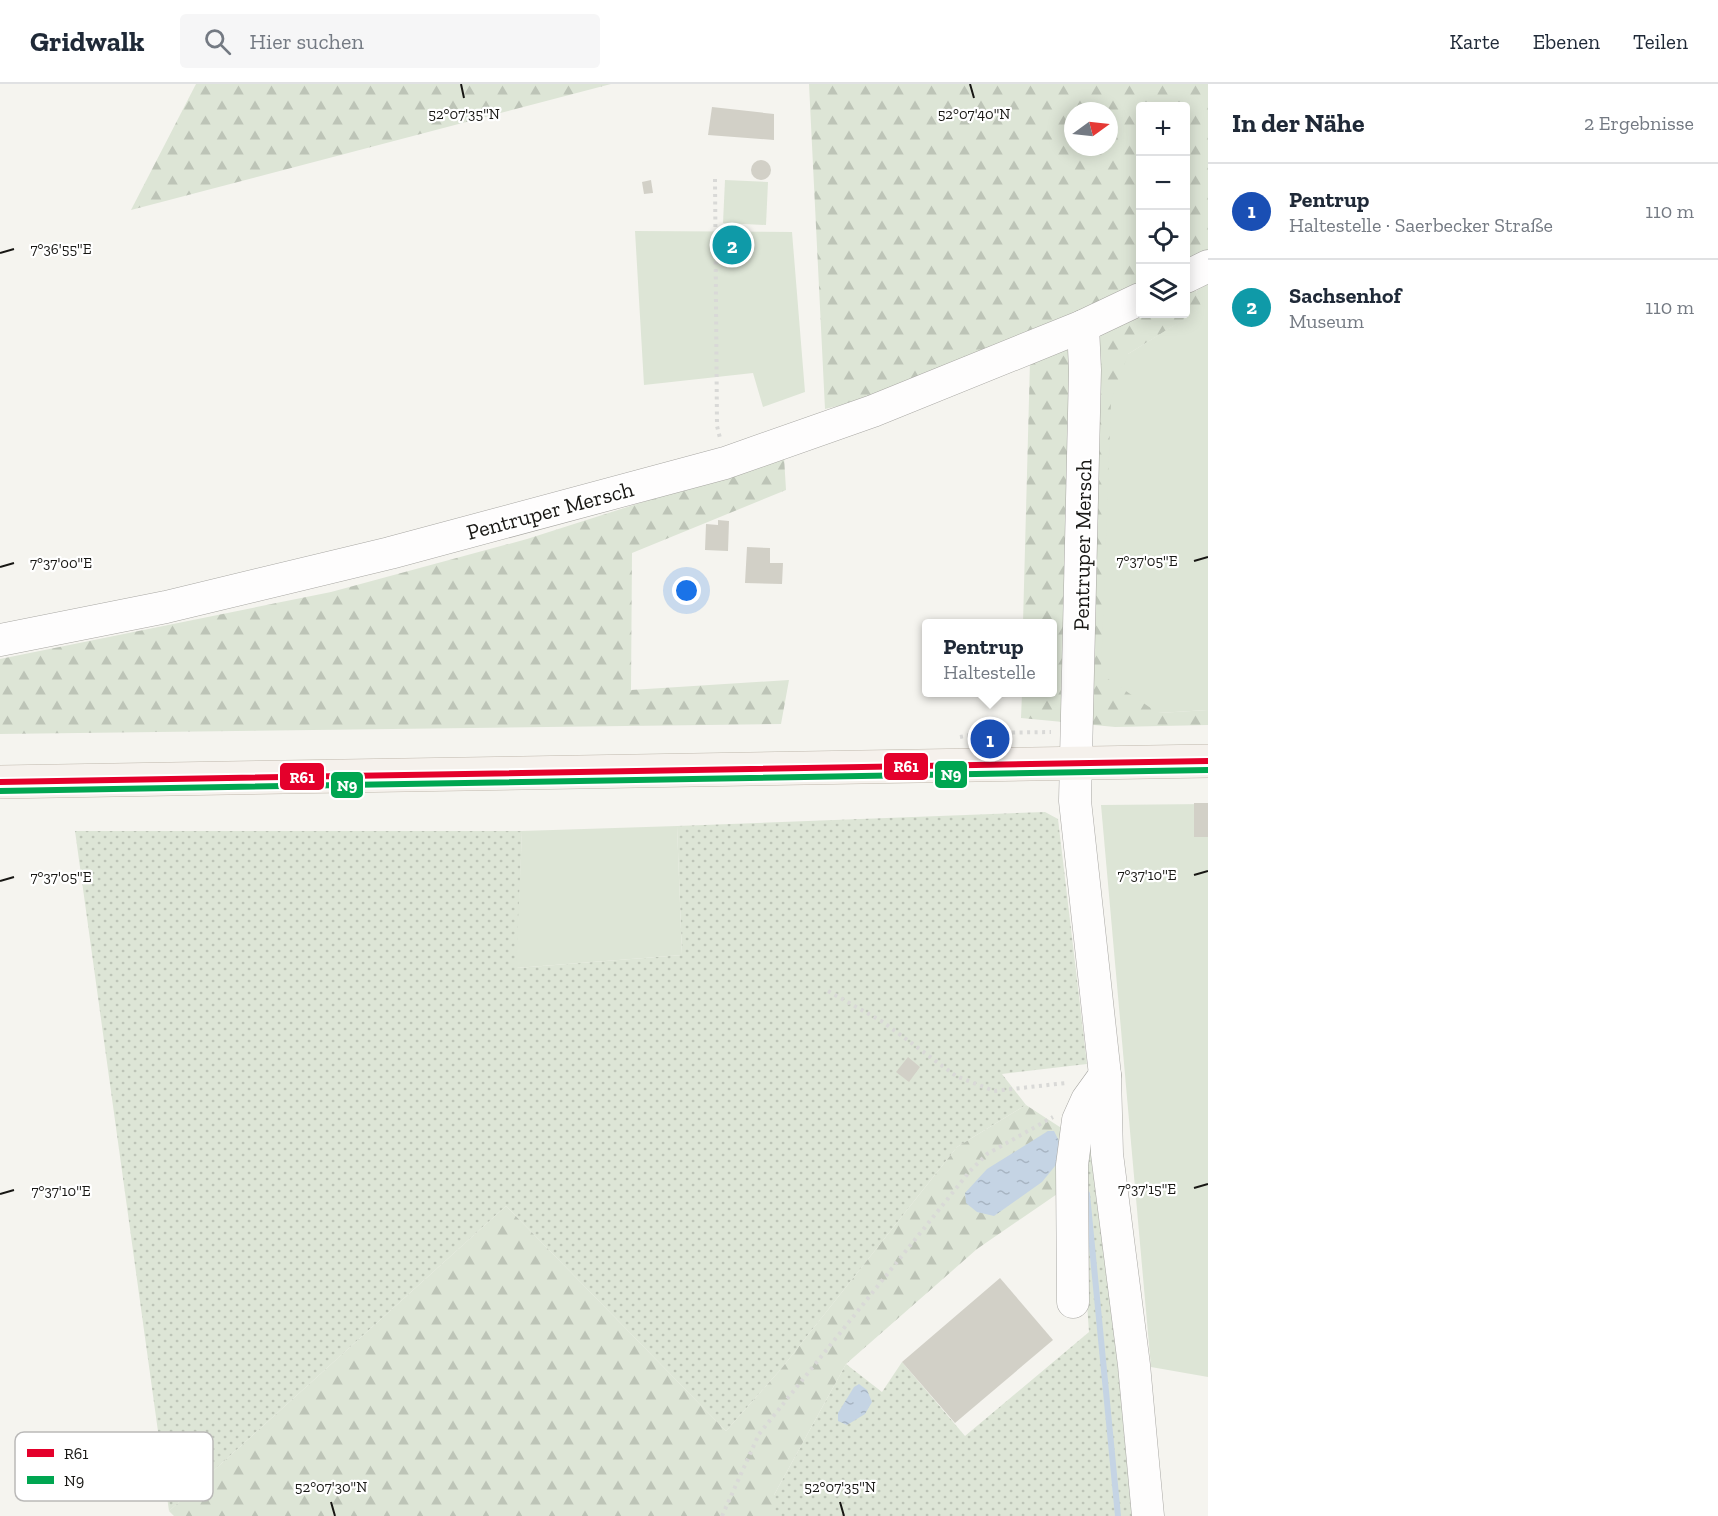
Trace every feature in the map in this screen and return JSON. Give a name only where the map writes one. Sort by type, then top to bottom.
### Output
[{"type":"main road","points":[[0,782],[1208,761]]},
{"type":"street","points":[[1190,275],[1208,266]]},
{"type":"street","name":"Pentruper Mersch","points":[[0,640],[166,607],[390,553],[725,463],[873,411],[1083,326],[1136,301]]},
{"type":"street","name":"Pentruper Mersch","points":[[1083,326],[1085,381],[1076,801],[1105,1074],[1107,1155],[1134,1365],[1148,1516]]},
{"type":"street","points":[[1073,1302],[1073,1154],[1078,1119],[1087,1100],[1105,1074]]},
{"type":"street","points":[[1073,1154],[1107,1155]]},
{"type":"path","points":[[715,179],[717,426],[725,463]]},
{"type":"path","points":[[828,991],[883,1022],[956,1076],[994,1091],[1052,1086],[1105,1074]]},
{"type":"path","points":[[722,1516],[759,1434],[970,1171],[987,1154],[1016,1136],[1087,1100]]},
{"type":"green space","points":[[196,84],[611,84],[131,210]]},
{"type":"green space","points":[[809,84],[1208,84],[1208,252],[1190,262],[1190,102],[1136,102],[1136,318],[1187,318],[1128,354],[1158,713],[1208,710],[1208,725],[1115,727],[1021,718],[1022,697],[1057,697],[1057,619],[1023,619],[1030,361],[825,409]]},
{"type":"green space","points":[[725,180],[768,182],[766,225],[723,223]]},
{"type":"green space","points":[[635,231],[792,232],[805,392],[763,407],[753,373],[644,385]]},
{"type":"green space","points":[[1208,284],[1208,710],[1158,713],[1101,674],[1111,401],[1128,354],[1186,318],[1190,318],[1190,315],[1202,308],[1196,291]]},
{"type":"green space","points":[[1190,289],[1196,291],[1203,308],[1190,316]]},
{"type":"green space","points":[[784,457],[786,490],[632,553],[631,690],[789,680],[781,724],[0,734],[0,659],[331,592],[527,539]]},
{"type":"green space","points":[[1208,804],[1208,1377],[1151,1367],[1101,805]]},
{"type":"green space","points":[[1045,812],[1058,819],[1087,1064],[1002,1074],[1026,1105],[957,1147],[781,1369],[726,1431],[506,1206],[213,1471],[213,1432],[158,1432],[75,831],[522,831],[517,968],[682,955],[677,826]]},
{"type":"green space","points":[[677,826],[682,955],[516,968],[522,831]]},
{"type":"green space","points":[[1093,1103],[1139,1516],[774,1516],[774,1495],[846,1364],[882,1392],[902,1362],[965,1436],[1089,1332],[1078,1176]]},
{"type":"green space","points":[[1026,1105],[1069,1133],[1063,1190],[977,1249],[846,1364],[774,1495],[774,1516],[174,1516],[169,1511],[180,1501],[213,1501],[213,1471],[506,1206],[726,1431],[781,1369],[957,1147]]},
{"type":"green space","points":[[168,1501],[180,1501],[169,1511]]},
{"type":"water","points":[[1048,1131],[1054,1131],[1059,1141],[1060,1160],[1042,1182],[994,1216],[977,1212],[966,1203],[965,1193],[987,1169]]},
{"type":"water","points":[[859,1384],[867,1390],[872,1402],[865,1414],[847,1425],[838,1421],[838,1413],[854,1387]]},
{"type":"building","points":[[712,107],[774,114],[774,140],[708,135]]},
{"type":"building","points":[[761,160],[768,163],[771,170],[768,177],[761,180],[754,177],[751,170],[754,163]]},
{"type":"building","points":[[651,180],[653,193],[644,194],[642,182]]},
{"type":"building","points":[[718,520],[729,521],[728,551],[705,550],[706,524],[718,525]]},
{"type":"building","points":[[747,547],[770,548],[770,563],[783,563],[782,584],[745,583]]},
{"type":"building","points":[[1194,803],[1208,803],[1208,837],[1194,837]]},
{"type":"building","points":[[908,1057],[920,1067],[909,1082],[896,1072]]},
{"type":"building","points":[[1000,1278],[1053,1340],[955,1423],[902,1362]]},
{"type":"waterway","points":[[1087,1194],[1118,1516]]},
{"type":"transit line","name":"R61","points":[[0,782],[1208,761]]},
{"type":"transit line","name":"N9","points":[[0,791],[1208,770]]},
{"type":"place","name":"Sachsenhof","points":[[732,245]]},
{"type":"place","name":"Pentrup","points":[[990,739]]}]
